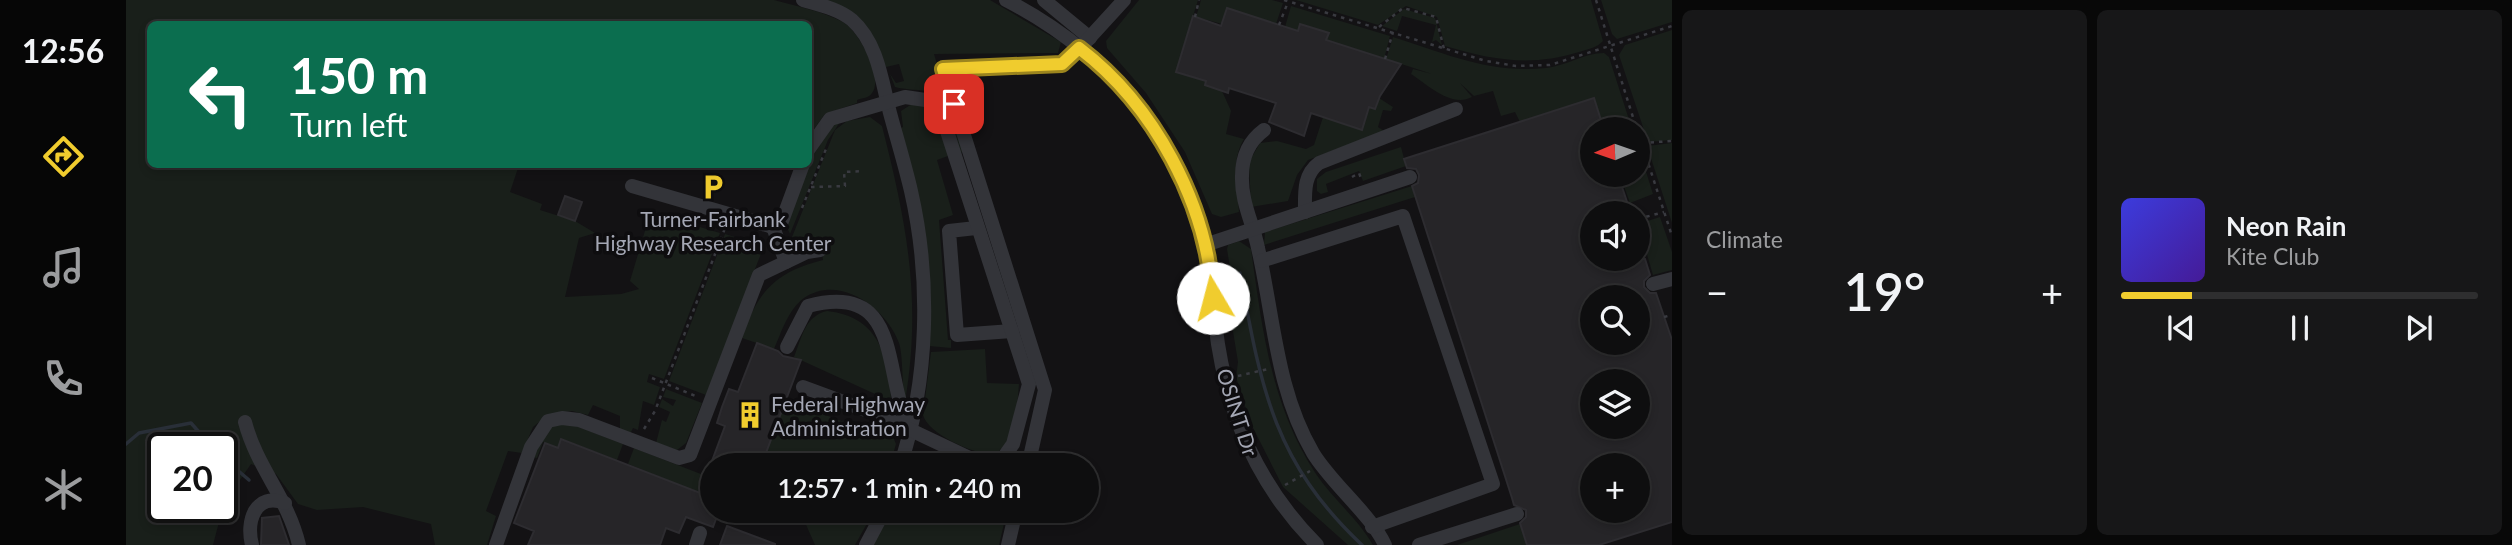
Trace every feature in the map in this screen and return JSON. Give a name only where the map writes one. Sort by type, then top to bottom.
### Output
[{"type":"street","points":[[803,0],[839,11],[862,31],[876,60],[911,192],[920,253],[924,328],[912,431],[904,453]]},
{"type":"street","points":[[1006,0],[1085,43]]},
{"type":"street","points":[[1044,0],[1085,43]]},
{"type":"street","points":[[1031,453],[1045,390],[943,69],[1062,64],[1124,0]]},
{"type":"street","name":"OSINT Dr","points":[[1085,43],[1151,124],[1172,159],[1205,245],[1218,342],[1236,421],[1260,472],[1281,505],[1317,545]]},
{"type":"street","points":[[812,144],[830,119],[905,97],[932,101],[944,122],[976,228],[1029,384],[1007,453]]},
{"type":"street","points":[[1305,212],[1306,181],[1310,170],[1319,163],[1456,108]]},
{"type":"street","points":[[1264,130],[1254,138],[1244,157],[1242,191],[1261,261],[1279,367],[1292,407],[1313,453],[1385,545]]},
{"type":"street","points":[[632,186],[773,227],[782,221],[802,168]]},
{"type":"street","points":[[1205,245],[1410,177]]},
{"type":"street","points":[[1261,261],[1403,216],[1493,484],[1372,527]]},
{"type":"street","points":[[773,227],[786,262]]},
{"type":"street","points":[[976,228],[949,231],[957,335],[1013,331]]},
{"type":"street","points":[[496,545],[531,447],[548,421],[562,418],[579,420],[666,454],[686,458],[690,455],[760,275],[807,252],[820,250]]},
{"type":"street","points":[[1653,284],[1672,279]]},
{"type":"street","points":[[787,347],[808,306],[832,299],[851,304],[870,315],[886,334],[901,413],[912,431]]},
{"type":"street","points":[[803,387],[879,415],[958,453]]},
{"type":"street","points":[[245,422],[259,459],[285,503],[299,545]]},
{"type":"street","points":[[252,545],[248,524],[252,513],[259,505],[275,499],[285,503]]},
{"type":"street","points":[[1419,545],[1517,514]]},
{"type":"street","points":[[866,545],[878,523]]},
{"type":"street","points":[[1008,545],[1013,523]]},
{"type":"path","points":[[1195,17],[1199,0]]},
{"type":"path","points":[[1284,0],[1444,49],[1516,66],[1550,65],[1672,26]]},
{"type":"path","points":[[1596,0],[1633,117]]},
{"type":"path","points":[[1279,25],[1289,1]]},
{"type":"path","points":[[1377,28],[1403,8],[1422,13],[1437,19],[1444,49]]},
{"type":"path","points":[[1385,59],[1393,33]]},
{"type":"path","points":[[1650,142],[1672,141]]},
{"type":"path","points":[[802,210],[828,143]]},
{"type":"path","points":[[795,187],[845,186],[844,172],[863,171]]},
{"type":"path","points":[[1650,171],[1672,236]]},
{"type":"path","points":[[1352,177],[1359,173],[1362,184]]},
{"type":"path","points":[[1650,216],[1664,212]]},
{"type":"path","points":[[636,434],[645,429],[655,411],[730,215]]},
{"type":"path","points":[[1664,317],[1672,315]]},
{"type":"path","points":[[1238,376],[1266,369]]},
{"type":"path","points":[[652,379],[710,402]]},
{"type":"path","points":[[1285,485],[1310,471]]},
{"type":"shaded area","points":[[126,0],[774,0],[835,18],[856,35],[872,66],[875,86],[872,93],[857,100],[857,103],[825,114],[812,132],[812,21],[147,21],[147,168],[518,168],[510,192],[542,204],[540,210],[575,221],[595,233],[579,238],[565,297],[621,294],[639,289],[630,281],[647,224],[660,224],[666,217],[720,233],[664,379],[649,374],[647,382],[660,387],[654,405],[643,401],[638,430],[633,428],[630,434],[620,429],[620,416],[593,405],[588,415],[572,411],[548,415],[533,427],[522,453],[508,451],[486,511],[496,516],[487,545],[435,545],[431,524],[363,507],[317,510],[298,504],[276,474],[251,464],[238,483],[238,432],[147,432],[147,523],[219,523],[213,545],[126,545]]},
{"type":"shaded area","points":[[826,0],[990,0],[1061,42],[1058,53],[934,54],[963,152],[959,153],[949,117],[941,100],[927,91],[895,87],[890,74],[896,83],[904,81],[899,64],[886,67]]},
{"type":"shaded area","points":[[1139,0],[1198,0],[1176,71],[1206,81],[1205,85],[1222,91],[1231,111],[1226,134],[1244,139],[1236,166],[1239,212],[1221,217],[1212,214],[1185,152],[1146,93],[1107,48],[1106,41]]},
{"type":"shaded area","points":[[1201,0],[1272,0],[1283,3],[1276,24],[1222,24],[1196,17]]},
{"type":"shaded area","points":[[1296,0],[1591,0],[1603,41],[1589,49],[1561,57],[1528,60],[1495,58],[1445,46],[1437,17],[1406,6],[1378,25]]},
{"type":"shaded area","points":[[1601,0],[1672,0],[1672,22],[1617,39],[1612,34]]},
{"type":"shaded area","points":[[1291,6],[1390,36],[1384,59],[1326,40],[1328,33],[1301,24],[1298,31],[1285,27]]},
{"type":"shaded area","points":[[1404,9],[1435,18],[1442,45],[1436,40],[1432,42],[1436,25],[1402,16],[1397,31],[1382,26]]},
{"type":"shaded area","points":[[1672,30],[1672,140],[1650,142],[1650,117],[1640,117],[1619,55],[1625,45]]},
{"type":"shaded area","points":[[1393,37],[1467,61],[1505,68],[1546,68],[1604,53],[1609,57],[1628,117],[1580,117],[1580,126],[1520,122],[1515,112],[1501,116],[1493,91],[1474,96],[1460,83],[1472,97],[1456,100],[1432,89],[1411,74],[1413,69],[1432,74],[1386,59]]},
{"type":"shaded area","points":[[1379,98],[1393,107],[1391,111],[1383,110],[1378,127],[1384,131],[1308,160],[1297,175],[1288,201],[1251,207],[1249,162],[1260,143],[1277,141],[1306,149],[1314,145],[1323,117],[1361,130],[1369,107],[1375,109]]},
{"type":"shaded area","points":[[912,104],[921,105],[934,114],[942,130],[948,156],[937,160],[953,215],[939,220],[948,340],[951,340],[951,348],[929,346],[901,128],[901,111]]},
{"type":"shaded area","points":[[870,117],[882,126],[905,230],[912,296],[912,330],[905,402],[900,348],[893,330],[873,307],[847,292],[818,291],[804,298],[790,315],[774,349],[742,338],[754,308],[770,286],[792,271],[823,260],[821,245],[807,247],[792,237],[835,130],[847,121]]},
{"type":"shaded area","points":[[840,122],[828,140],[790,234],[787,227],[801,185],[808,168],[812,168],[814,152],[831,128]]},
{"type":"shaded area","points":[[1672,143],[1672,223],[1650,155],[1650,146]]},
{"type":"shaded area","points":[[1401,147],[1406,166],[1363,181],[1359,171],[1326,184],[1328,192],[1321,194],[1317,191],[1317,179],[1326,172]]},
{"type":"shaded area","points":[[1650,184],[1653,194],[1629,201],[1624,187],[1650,187]]},
{"type":"shaded area","points":[[1412,186],[1415,197],[1264,245],[1265,232]]},
{"type":"shaded area","points":[[1660,217],[1672,252],[1672,270],[1653,275],[1650,265],[1650,220]]},
{"type":"shaded area","points":[[725,234],[764,246],[706,395],[669,381]]},
{"type":"shaded area","points":[[1239,241],[1251,249],[1271,366],[1288,421],[1316,474],[1373,545],[1348,545],[1283,487],[1250,422],[1236,377],[1238,362],[1229,307],[1235,305],[1237,292],[1233,287],[1227,249],[1228,245]]},
{"type":"shaded area","points":[[827,311],[846,315],[871,332],[885,359],[892,409],[884,405],[886,399],[794,357],[809,322]]},
{"type":"shaded area","points":[[985,349],[987,383],[1019,384],[1014,424],[1000,450],[995,453],[973,451],[942,435],[927,422],[923,415],[931,352]]},
{"type":"shaded area","points":[[666,389],[702,403],[686,443],[677,450],[656,443],[662,420],[666,422],[670,412],[659,407],[662,399],[673,406],[676,400],[663,397]]},
{"type":"shaded area","points":[[786,400],[873,433],[877,425],[891,432],[896,444],[893,453],[766,453]]},
{"type":"shaded area","points":[[559,424],[576,426],[623,444],[617,460],[562,439],[558,448],[543,442],[537,458],[533,457],[550,428]]},
{"type":"shaded area","points":[[634,448],[700,474],[700,493],[628,464]]},
{"type":"shaded area","points":[[805,523],[867,523],[855,545],[815,545]]},
{"type":"shaded area","points":[[884,523],[1004,523],[999,545],[872,545]]},
{"type":"shaded area","points":[[1520,524],[1527,545],[1457,545]]},
{"type":"building","points":[[1227,8],[1298,31],[1300,24],[1329,33],[1326,40],[1401,64],[1380,96],[1375,109],[1369,107],[1362,130],[1311,113],[1304,136],[1269,122],[1276,103],[1229,88],[1228,93],[1205,85],[1206,81],[1176,72],[1193,16],[1221,26]]},
{"type":"building","points":[[1594,98],[1600,117],[1580,117],[1580,187],[1622,187],[1627,201],[1580,201],[1580,271],[1649,271],[1650,275],[1644,285],[1580,285],[1580,355],[1650,355],[1650,293],[1656,293],[1672,340],[1672,522],[1599,545],[1527,545],[1520,523],[1526,517],[1526,510],[1514,505],[1412,186],[1418,183],[1419,175],[1416,169],[1407,168],[1404,159]]},
{"type":"building","points":[[565,196],[582,202],[575,221],[558,215]]},
{"type":"building","points":[[757,343],[778,351],[783,356],[801,360],[766,453],[715,453],[725,426],[717,423],[722,407],[729,389],[738,392]]},
{"type":"building","points":[[561,439],[700,493],[700,522],[686,517],[679,533],[666,528],[660,545],[528,545],[534,531],[514,523],[545,443],[558,448]]},
{"type":"building","points":[[279,516],[289,545],[261,545],[262,518]]},
{"type":"building","points":[[727,526],[775,544],[775,545],[720,545]]},
{"type":"waterway","points":[[1240,273],[1264,387],[1290,452],[1308,483],[1332,514],[1362,545]]},
{"type":"waterway","points":[[126,444],[139,433],[191,423],[199,432]]},
{"type":"waterway","points":[[238,471],[249,480]]},
{"type":"place","name":"Turner-Fairbank Highway Research Center","points":[[713,187]]},
{"type":"place","name":"Federal Highway Administration","points":[[750,415]]},
{"type":"route","points":[[954,104],[943,69],[1062,64],[1079,48],[1104,66],[1151,124],[1172,159],[1205,245],[1213,298]]}]
